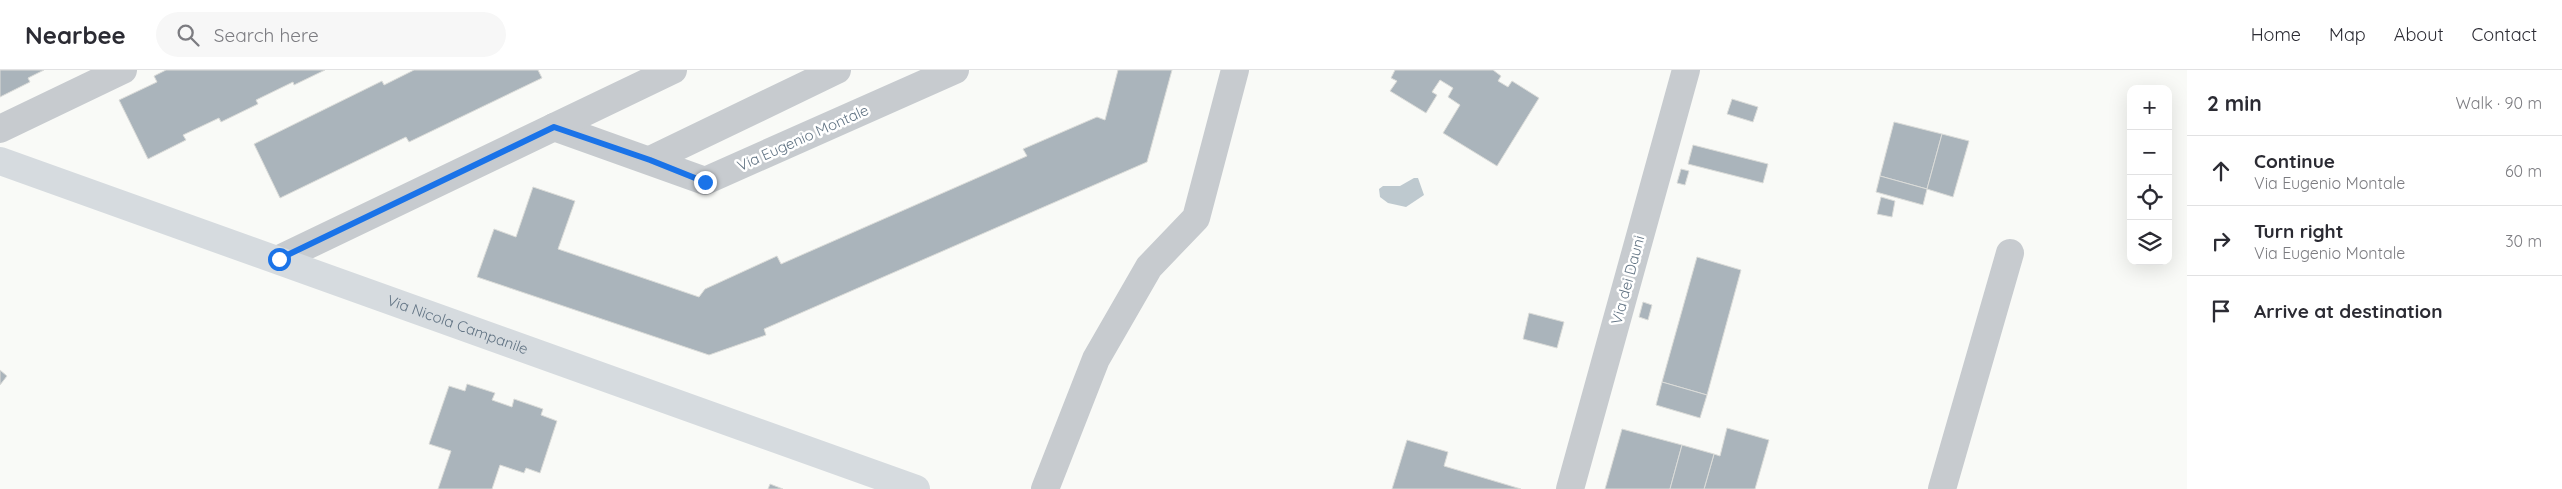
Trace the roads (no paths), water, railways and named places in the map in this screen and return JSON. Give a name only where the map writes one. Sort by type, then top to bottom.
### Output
[{"type":"street","points":[[0,129],[123,70]]},
{"type":"street","points":[[279,259],[554,127],[634,80],[673,70]]},
{"type":"street","points":[[650,160],[837,70]]},
{"type":"street","name":"Via Eugenio Montale","points":[[554,127],[650,160],[705,182],[955,70]]},
{"type":"street","points":[[1045,489],[1096,358],[1149,267],[1196,218],[1235,70]]},
{"type":"street","name":"Via dei Dauni","points":[[1570,489],[1686,70]]},
{"type":"street","name":"Via Nicola Campanile","points":[[2,166],[279,259],[916,489]]},
{"type":"street","points":[[1942,489],[2010,253]]}]
